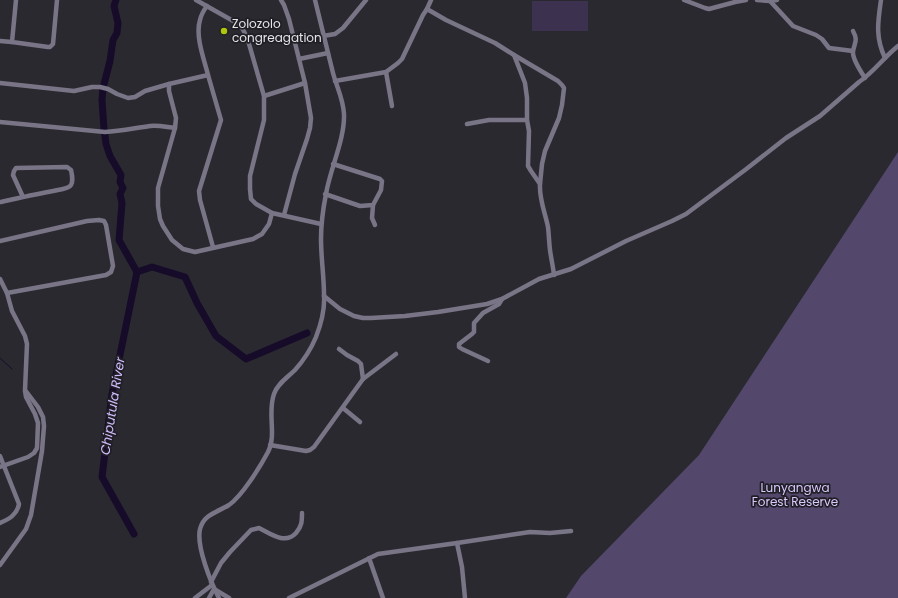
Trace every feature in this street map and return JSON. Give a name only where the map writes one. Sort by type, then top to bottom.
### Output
[{"type":"street","points":[[12,42],[16,0]]},
{"type":"street","points":[[0,41],[48,47],[52,46],[57,0]]},
{"type":"street","points":[[196,0],[235,22],[242,28],[264,96],[264,120],[250,176],[252,199],[256,204],[272,213],[322,224]]},
{"type":"street","points":[[281,0],[289,19],[305,83],[311,118],[310,128],[295,174],[284,215]]},
{"type":"street","points":[[219,598],[207,574],[199,537],[200,528],[205,519],[215,511],[229,505],[244,490],[269,451],[272,426],[271,409],[274,394],[279,385],[295,369],[310,350],[316,338],[322,316],[324,296],[321,240],[325,194],[343,129],[344,115],[342,98],[335,81],[315,0]]},
{"type":"street","points":[[316,6],[319,0]]},
{"type":"street","points":[[323,36],[335,34],[344,28],[366,0]]},
{"type":"street","points":[[335,81],[386,72],[398,63],[402,58],[431,0]]},
{"type":"street","points":[[684,0],[710,9],[746,0]]},
{"type":"street","points":[[757,0],[777,0]]},
{"type":"street","points":[[881,0],[878,21],[878,36],[879,44],[885,58]]},
{"type":"street","points":[[770,1],[793,26],[816,35],[822,39],[829,48],[853,51]]},
{"type":"street","points":[[207,6],[200,19],[198,29],[208,75],[221,120],[199,192],[213,247]]},
{"type":"street","points":[[427,9],[446,20],[495,43],[558,81],[564,88],[562,105],[542,164],[539,192],[548,228],[554,275]]},
{"type":"street","points":[[853,31],[856,39],[853,51],[854,56],[856,63],[865,78]]},
{"type":"street","points":[[324,296],[340,309],[354,316],[371,318],[405,316],[487,304],[502,299],[539,279],[571,269],[626,241],[686,214],[786,138],[820,116],[865,78],[898,46]]},
{"type":"street","points":[[299,59],[328,52]]},
{"type":"street","points":[[514,55],[525,83],[527,98],[527,120],[529,131],[528,166],[540,184]]},
{"type":"street","points":[[386,72],[392,106]]},
{"type":"street","points":[[0,83],[74,91],[92,87],[100,87],[128,98],[135,97],[144,91],[208,75]]},
{"type":"street","points":[[264,96],[305,83]]},
{"type":"street","points":[[169,84],[169,91],[176,118],[175,128],[158,188],[158,206],[160,219],[172,240],[183,249],[195,252],[213,247],[253,240],[262,234],[269,224],[272,213]]},
{"type":"street","points":[[467,124],[488,120],[527,120]]},
{"type":"street","points":[[0,122],[105,132],[117,132],[149,126],[175,128]]},
{"type":"street","points":[[333,164],[380,179],[382,181],[381,190],[373,205],[372,218],[375,225]]},
{"type":"street","points":[[0,201],[23,197],[69,187],[71,185],[71,170],[67,167],[16,168],[13,175],[23,197]]},
{"type":"street","points":[[325,194],[360,206],[373,205]]},
{"type":"street","points":[[0,241],[87,221],[104,221],[113,266],[111,272],[106,275],[7,293]]},
{"type":"street","points":[[0,279],[7,293],[12,311],[25,336],[27,344],[26,397],[38,423],[37,448],[34,453],[28,457],[2,466]]},
{"type":"street","points":[[488,361],[462,349],[459,347],[459,344],[474,332],[474,323],[483,313],[499,304],[502,299]]},
{"type":"street","points":[[339,349],[361,364],[363,378]]},
{"type":"street","points":[[270,445],[306,451],[310,450],[320,440],[363,378],[396,354]]},
{"type":"street","points":[[0,565],[26,529],[32,516],[42,450],[44,426],[43,417],[38,407],[25,390]]},
{"type":"street","points":[[343,408],[360,422]]},
{"type":"street","points":[[0,456],[2,466],[19,504],[13,516],[0,523]]},
{"type":"street","points":[[209,598],[212,585],[221,563],[251,530],[259,528],[278,538],[289,538],[295,534],[301,526],[303,520],[302,513]]},
{"type":"street","points":[[289,598],[378,554],[530,532],[550,533],[571,531]]},
{"type":"street","points":[[457,543],[462,566],[465,598]]},
{"type":"street","points":[[369,558],[383,598]]},
{"type":"street","points":[[195,598],[212,585]]},
{"type":"street","points":[[212,585],[229,598]]},
{"type":"shaded area","points":[[532,1],[588,1],[588,31],[532,31]]},
{"type":"green space","name":"Lunyangwa Forest Reserve","points":[[898,152],[898,598],[566,598],[581,576],[699,455]]},
{"type":"waterway","name":"Chiputula River","points":[[116,0],[114,6],[118,23],[117,33],[113,40],[110,61],[103,88],[102,100],[104,129],[106,144],[110,156],[121,175],[120,182],[123,188],[120,194],[122,203],[119,240],[137,272],[112,394],[102,477],[134,534]]},
{"type":"waterway","name":"Chiputula River","points":[[137,272],[152,267],[185,277],[197,303],[216,336],[246,359],[307,333]]},
{"type":"waterway","points":[[0,358],[12,369]]},
{"type":"place","name":"Zolozolo congreagation","points":[[224,31]]}]
